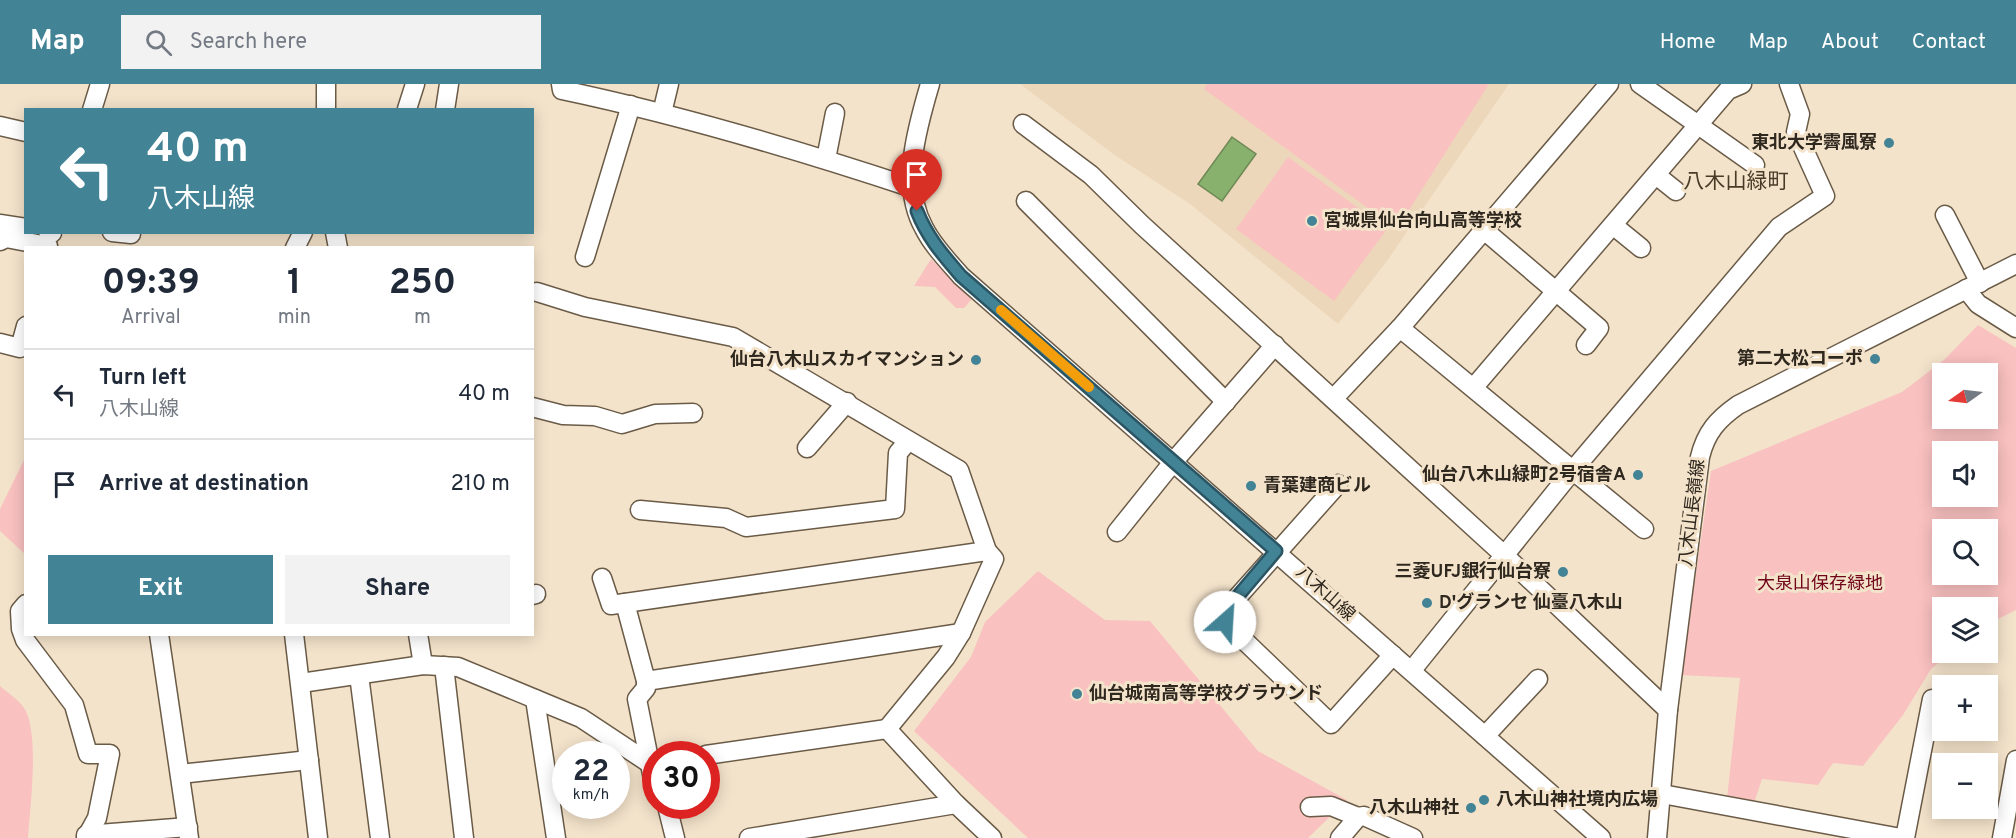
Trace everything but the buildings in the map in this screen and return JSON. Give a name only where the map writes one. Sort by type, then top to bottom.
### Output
[{"type":"street","points":[[93,108],[100,84]]},
{"type":"street","points":[[326,84],[326,108]]},
{"type":"street","points":[[407,108],[415,84]]},
{"type":"street","points":[[446,108],[457,84]]},
{"type":"street","points":[[561,84],[562,90],[597,91],[631,105],[826,159],[913,188]]},
{"type":"street","points":[[662,113],[669,84]]},
{"type":"street","name":"八木山線","points":[[930,84],[919,120],[914,153],[913,188],[923,227],[961,276],[1412,670],[1600,838]]},
{"type":"street","points":[[1334,398],[1400,328],[1608,84]]},
{"type":"street","points":[[1640,84],[1755,165]]},
{"type":"street","points":[[1474,387],[1728,90],[1742,84]]},
{"type":"street","points":[[1412,670],[1573,470],[1779,227],[1825,196],[1796,132],[1800,114],[1789,84]]},
{"type":"street","points":[[585,257],[631,105]]},
{"type":"street","points":[[826,159],[835,113]]},
{"type":"street","points":[[1023,124],[1091,175],[1142,225],[1504,555],[1668,710]]},
{"type":"street","points":[[0,126],[24,132]]},
{"type":"street","points":[[1656,175],[1676,191]]},
{"type":"street","points":[[1026,201],[1226,402]]},
{"type":"street","points":[[1946,216],[1978,304],[2016,328]]},
{"type":"street","points":[[0,224],[24,228]]},
{"type":"street","points":[[1614,226],[1641,248]]},
{"type":"street","points":[[1484,230],[1599,328],[1586,345]]},
{"type":"street","points":[[0,241],[6,238],[49,238]]},
{"type":"street","name":"八木山長嶺線","points":[[1658,838],[1668,710],[1703,442],[1717,420],[1738,405],[2016,264]]},
{"type":"street","points":[[537,292],[585,307],[733,337],[959,470],[987,551],[994,559],[961,633],[946,657],[887,729],[720,753]]},
{"type":"street","points":[[1400,328],[1644,529]]},
{"type":"street","points":[[0,343],[23,349]]},
{"type":"street","points":[[1117,531],[1174,461],[1275,345]]},
{"type":"street","points":[[807,448],[847,402]]},
{"type":"street","points":[[534,407],[563,414],[595,416],[622,424],[655,414],[693,413]]},
{"type":"street","points":[[640,510],[726,518],[746,527],[895,509],[898,453],[908,441]]},
{"type":"street","points":[[1338,484],[1276,551],[1226,610],[1225,622],[1331,724],[1393,655]]},
{"type":"street","points":[[602,578],[611,605],[987,551]]},
{"type":"street","points":[[625,603],[646,681],[646,688],[637,699],[647,741]]},
{"type":"street","points":[[24,606],[20,611],[21,629],[24,636]]},
{"type":"street","points":[[646,681],[961,633]]},
{"type":"street","points":[[24,636],[74,705],[88,754],[110,754],[97,818],[86,836]]},
{"type":"street","points":[[86,836],[189,832],[159,636]]},
{"type":"street","points":[[294,636],[318,838]]},
{"type":"street","points":[[418,636],[423,665]]},
{"type":"street","points":[[301,683],[423,665],[458,667],[581,718],[642,760]]},
{"type":"street","points":[[444,666],[464,838]]},
{"type":"street","points":[[359,675],[380,838]]},
{"type":"street","points":[[1485,736],[1538,679]]},
{"type":"street","points":[[535,699],[556,838]]},
{"type":"street","points":[[1662,794],[1847,833],[1903,838],[1932,699]]},
{"type":"street","points":[[887,729],[956,804],[992,838]]},
{"type":"street","points":[[180,774],[309,760]]},
{"type":"street","points":[[2002,838],[2016,760]]},
{"type":"street","points":[[749,838],[956,804]]},
{"type":"street","points":[[1310,807],[1331,806],[1358,817],[1364,816],[1390,832],[1413,838]]},
{"type":"street","points":[[970,817],[973,838]]},
{"type":"street","points":[[1340,838],[1358,817]]},
{"type":"street","points":[[661,819],[665,838]]},
{"type":"street","points":[[670,819],[675,838]]},
{"type":"shaded area","name":"宮城県仙台向山高等学校","points":[[1020,84],[1509,84],[1387,261],[1338,324],[1190,204],[1116,156]]},
{"type":"shaded area","points":[[1232,137],[1256,154],[1222,201],[1198,184]]},
{"type":"green space","points":[[1207,84],[1489,84],[1397,229],[1204,89]]},
{"type":"green space","points":[[1288,157],[1387,229],[1334,301],[1236,229]]},
{"type":"green space","points":[[931,259],[972,299],[964,308],[956,308],[935,287],[914,286]]},
{"type":"green space","name":"大泉山保存緑地","points":[[1978,325],[2016,348],[2016,610],[1998,619],[1998,597],[1932,597],[1932,663],[1938,663],[1931,669],[1903,715],[1863,766],[1833,763],[1818,785],[1762,779],[1754,803],[1727,799],[1740,678],[1681,675],[1711,471],[1902,392],[1932,369],[1932,429],[1998,429],[1998,363],[1940,363]]},
{"type":"green space","points":[[24,460],[24,553],[0,531],[0,509]]},
{"type":"green space","name":"仙台城南高等学校グラウンド","points":[[1038,571],[1105,620],[1150,621],[1258,751],[1347,800],[1308,838],[1028,838],[914,731],[971,657],[985,622]]},
{"type":"green space","points":[[0,686],[24,708],[32,734],[33,771],[28,838],[0,838]]},
{"type":"slow traffic","points":[[1001,310],[1089,387]]},
{"type":"place","name":"東北大学霽風寮","points":[[1889,143]]},
{"type":"place","name":"宮城県仙台向山高等学校","points":[[1312,221]]},
{"type":"place","name":"第二大松コーポ","points":[[1875,359]]},
{"type":"place","name":"仙台八木山スカイマンション","points":[[976,360]]},
{"type":"place","name":"仙台八木山緑町2号宿舎A","points":[[1638,475]]},
{"type":"place","name":"青葉建商ビル","points":[[1251,486]]},
{"type":"place","name":"三菱UFJ銀行仙台寮","points":[[1563,572]]},
{"type":"place","name":"D'グランセ 仙臺八木山","points":[[1427,603]]},
{"type":"place","name":"仙台城南高等学校グラウンド","points":[[1077,694]]},
{"type":"place","name":"八木山神社境内広場","points":[[1484,800]]},
{"type":"place","name":"八木山神社","points":[[1471,808]]},
{"type":"district","name":"八木山緑町","points":[[1736,182]]},
{"type":"route","points":[[917,211],[923,227],[935,246],[961,276],[1276,551],[1226,610],[1225,622]]}]
